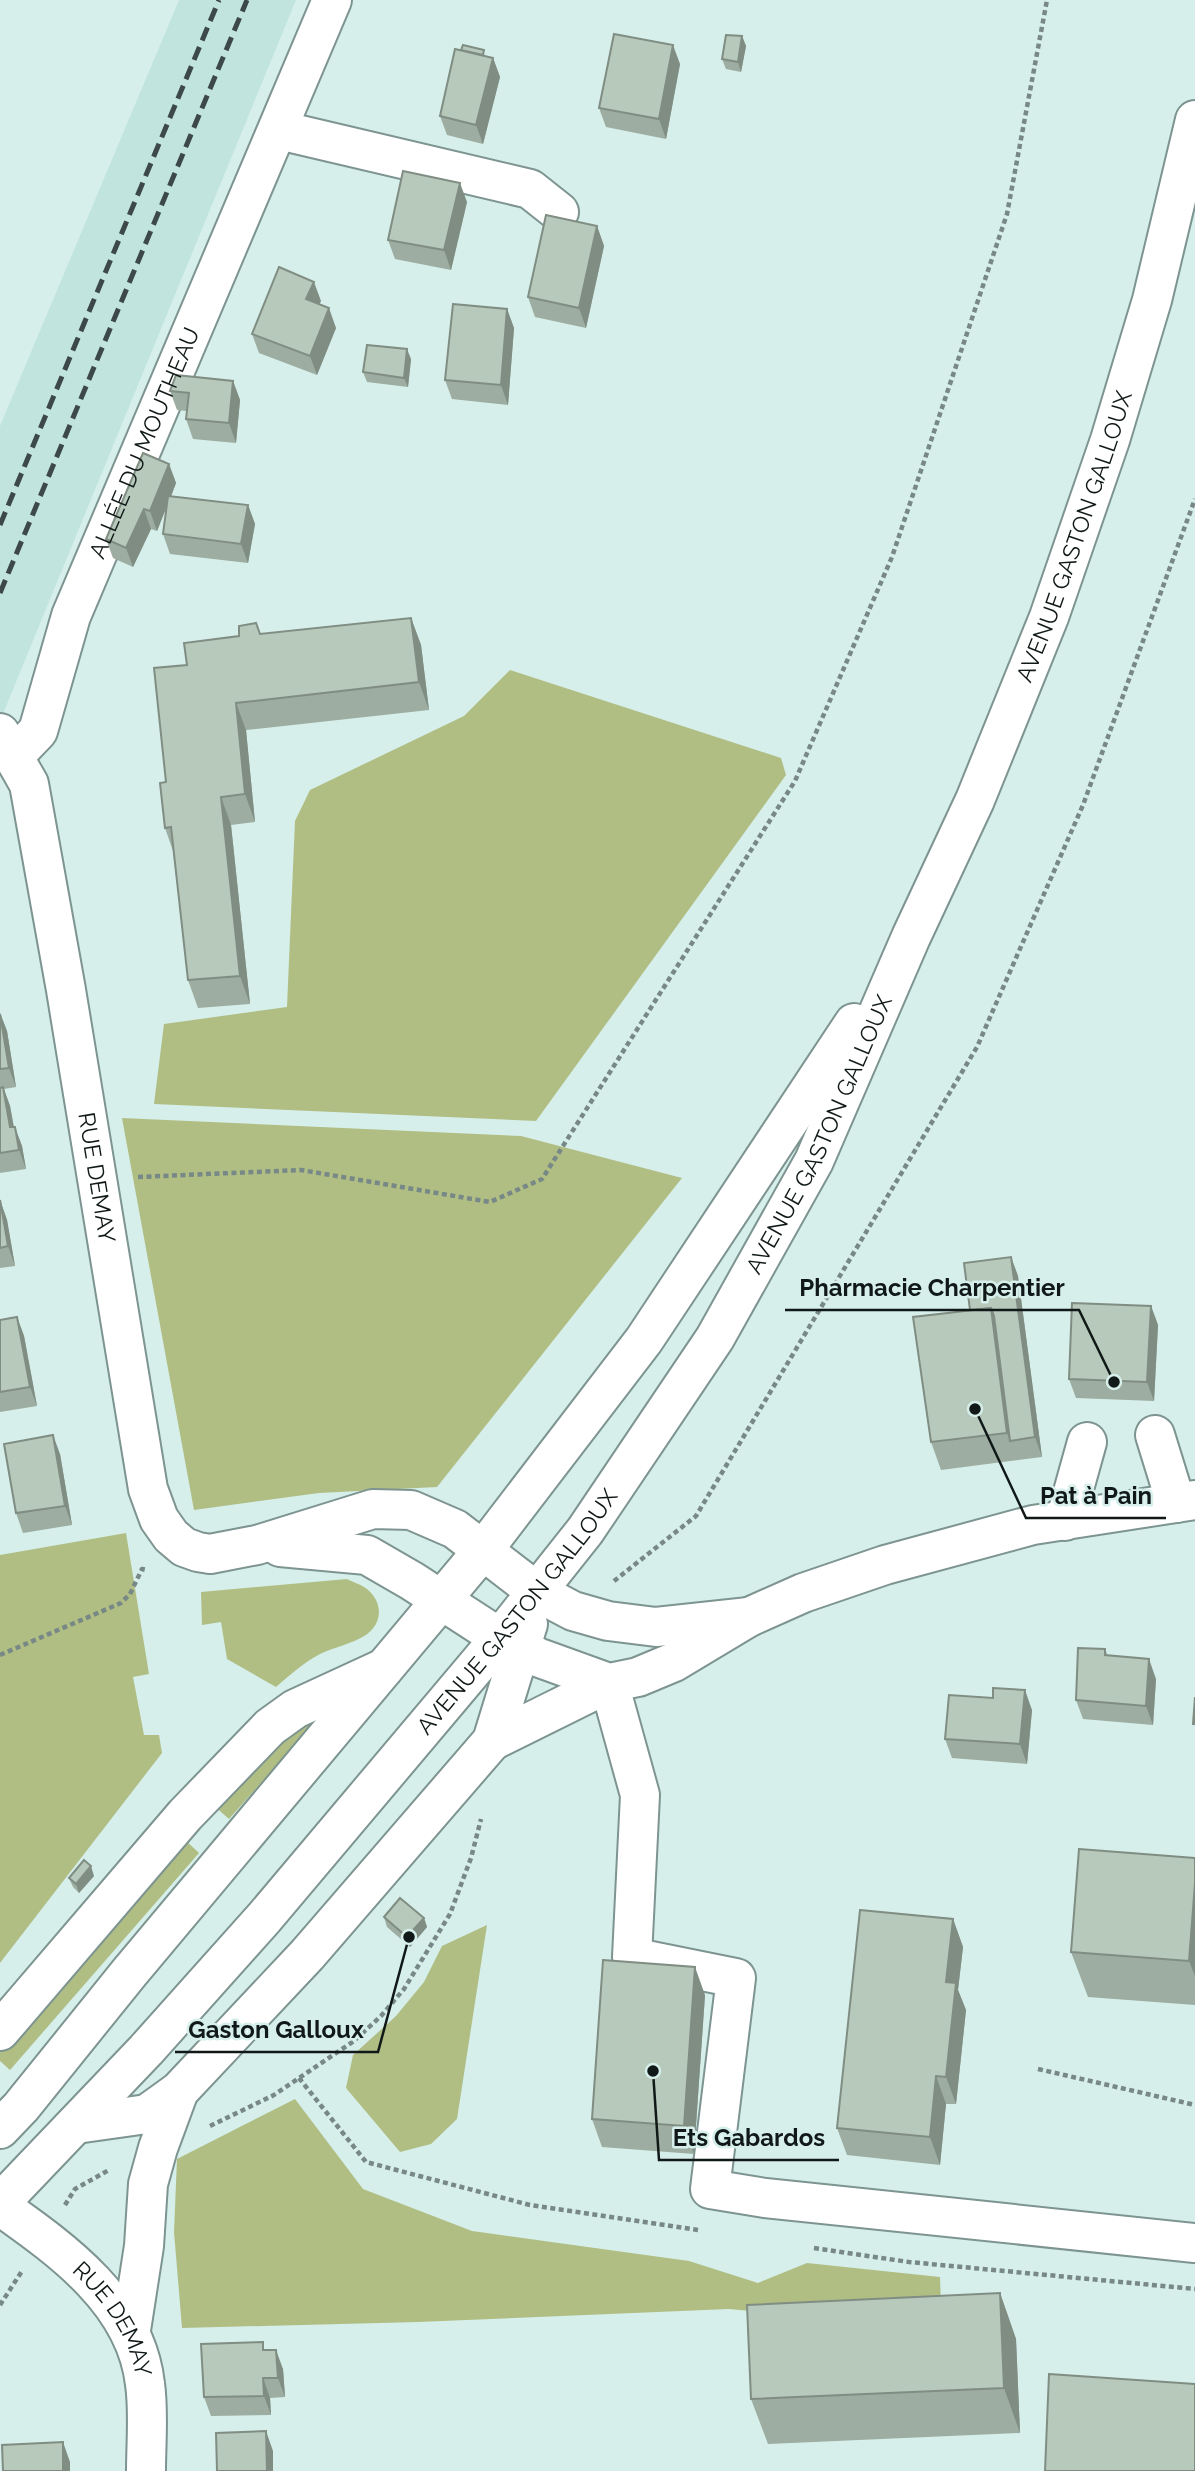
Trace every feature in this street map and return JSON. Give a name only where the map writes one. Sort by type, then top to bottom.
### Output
[{"type":"main road","name":"ALLÉE DU MOUTHEAU","points":[[7,744],[38,731],[71,616],[332,0]]},
{"type":"main road","name":"AVENUE GASTON GALLOUX","points":[[0,2204],[146,2050],[511,1644],[537,1592],[585,1531],[715,1338],[814,1161],[911,937],[975,800],[1049,617],[1110,440],[1152,300],[1195,120]]},
{"type":"main road","points":[[279,130],[530,189],[559,212]]},
{"type":"main road","name":"RUE DEMAY","points":[[7,744],[29,784],[98,1180],[148,1489],[159,1519],[171,1535],[184,1547],[210,1554],[257,1545],[373,1509],[411,1510],[455,1529],[537,1592],[573,1611],[608,1621],[656,1627],[749,1617]]},
{"type":"main road","name":"AVENUE GASTON GALLOUX","points":[[0,2129],[484,1549],[644,1340],[911,937]]},
{"type":"main road","points":[[76,2124],[147,2114],[179,2091],[307,1955],[492,1741],[609,1683],[638,1678],[674,1662],[749,1617],[803,1593],[885,1565],[1034,1525],[1185,1501],[1155,1435]]},
{"type":"main road","points":[[1065,1521],[1087,1442]]},
{"type":"main road","name":"RUE DEMAY","points":[[257,1545],[367,1555],[511,1644],[537,1657],[609,1683]]},
{"type":"main road","points":[[492,1741],[511,1644]]},
{"type":"main road","points":[[0,2031],[185,1815],[270,1727],[295,1709],[384,1668]]},
{"type":"main road","points":[[609,1683],[639,1795],[632,1957],[736,1978],[710,2189],[779,2199],[1195,2244]]},
{"type":"main road","points":[[131,2330],[144,2246],[148,2184],[179,2091]]},
{"type":"main road","name":"RUE DEMAY","points":[[0,2204],[61,2250],[89,2276],[131,2330],[145,2384],[146,2471]]},
{"type":"path","points":[[98,1180],[301,1170],[490,1202],[542,1179],[795,781],[892,557],[1007,214],[1047,0]]},
{"type":"path","points":[[624,1573],[696,1517],[976,1047],[1083,805],[1195,499]]},
{"type":"path","points":[[0,1655],[121,1603],[130,1594],[142,1569]]},
{"type":"path","points":[[206,2128],[274,2095],[354,2041],[381,2016],[404,1989],[450,1914],[471,1858],[483,1810]]},
{"type":"path","points":[[1038,2069],[1195,2105]]},
{"type":"path","points":[[0,2305],[13,2286]]},
{"type":"shaded area","points":[[179,0],[296,0],[0,721],[0,426]]},
{"type":"green space","points":[[510,670],[781,758],[786,775],[536,1121],[154,1104],[164,1024],[287,1007],[295,821],[310,790],[464,716]]},
{"type":"green space","points":[[122,1118],[521,1136],[682,1178],[437,1487],[319,1493],[194,1510]]},
{"type":"green space","points":[[126,1533],[149,1674],[133,1677],[144,1735],[159,1735],[162,1753],[0,1963],[0,1555]]},
{"type":"green space","points":[[347,1579],[367,1589],[376,1600],[379,1612],[376,1625],[361,1638],[314,1658],[276,1687],[227,1659],[221,1622],[202,1625],[201,1592]]},
{"type":"green space","points":[[307,1718],[313,1725],[229,1819],[213,1805]]},
{"type":"green space","points":[[183,1838],[199,1853],[10,2070],[0,2061],[0,2051]]},
{"type":"green space","points":[[487,1925],[457,2119],[431,2144],[400,2152],[346,2088],[353,2055],[396,2016],[424,1982],[442,1946]]},
{"type":"green space","points":[[295,2099],[363,2189],[472,2231],[689,2261],[758,2283],[807,2263],[940,2277],[941,2307],[856,2321],[729,2309],[418,2322],[182,2328],[174,2232],[177,2159]]},
{"type":"building","points":[[614,34],[673,45],[659,119],[599,108]]},
{"type":"building","points":[[726,35],[742,36],[738,62],[722,59]]},
{"type":"building","points":[[463,45],[484,50],[483,55],[461,50]]},
{"type":"building","points":[[455,49],[493,58],[476,125],[440,116]]},
{"type":"building","points":[[403,171],[460,183],[444,250],[388,240]]},
{"type":"building","points":[[546,215],[597,226],[579,308],[528,297]]},
{"type":"building","points":[[279,267],[314,282],[306,299],[329,308],[310,356],[252,334]]},
{"type":"building","points":[[453,304],[507,309],[501,385],[445,380]]},
{"type":"building","points":[[367,345],[407,349],[404,378],[363,372]]},
{"type":"building","points":[[176,375],[233,381],[229,423],[186,419],[189,393],[170,391]]},
{"type":"building","points":[[143,453],[169,464],[150,511],[144,509],[126,548],[106,539]]},
{"type":"building","points":[[168,496],[248,505],[241,544],[163,534]]},
{"type":"building","points":[[411,618],[419,682],[236,703],[245,794],[221,797],[240,976],[188,980],[171,827],[165,828],[160,783],[166,782],[154,668],[187,665],[184,643],[239,636],[239,626],[256,623],[260,634]]},
{"type":"building","points":[[0,1014],[9,1068],[0,1069]]},
{"type":"building","points":[[3,1087],[10,1127],[15,1127],[19,1150],[0,1153],[0,1088]]},
{"type":"building","points":[[0,1200],[8,1246],[0,1248]]},
{"type":"building","points":[[1011,1257],[1035,1437],[1010,1441],[994,1316],[991,1308],[970,1310],[964,1263]]},
{"type":"building","points":[[1072,1303],[1151,1306],[1147,1382],[1069,1379]]},
{"type":"building","points":[[991,1308],[1007,1433],[931,1442],[913,1317]]},
{"type":"building","points":[[17,1317],[30,1387],[0,1392],[0,1320]]},
{"type":"building","points":[[53,1435],[65,1506],[16,1513],[4,1444]]},
{"type":"building","points":[[1078,1648],[1105,1649],[1105,1655],[1149,1659],[1146,1706],[1076,1700]]},
{"type":"building","points":[[993,1688],[1025,1690],[1020,1744],[945,1739],[949,1695],[993,1698]]},
{"type":"building","points":[[1079,1849],[1195,1858],[1189,1961],[1071,1952]]},
{"type":"building","points":[[84,1860],[91,1866],[76,1884],[69,1878]]},
{"type":"building","points":[[400,1898],[424,1918],[407,1937],[384,1917]]},
{"type":"building","points":[[860,1910],[953,1919],[946,1982],[956,1983],[946,2077],[936,2076],[930,2137],[837,2128]]},
{"type":"building","points":[[603,1960],[695,1967],[684,2126],[592,2119]]},
{"type":"building","points":[[1000,2293],[1004,2388],[751,2399],[747,2305]]},
{"type":"building","points":[[263,2342],[263,2350],[276,2350],[278,2378],[263,2378],[264,2396],[204,2397],[201,2344]]},
{"type":"building","points":[[1049,2374],[1195,2384],[1195,2471],[1045,2471]]},
{"type":"building","points":[[266,2431],[267,2471],[217,2471],[216,2433]]},
{"type":"building","points":[[63,2442],[63,2471],[3,2471],[2,2445]]},
{"type":"railway","points":[[0,525],[219,0]]},
{"type":"railway","points":[[0,593],[247,0]]},
{"type":"place","name":"Pharmacie Charpentier","points":[[1114,1382]]},
{"type":"place","name":"Pat à Pain","points":[[975,1409]]},
{"type":"place","name":"Gaston Galloux","points":[[409,1937]]},
{"type":"place","name":"Ets Gabardos","points":[[653,2071]]}]
